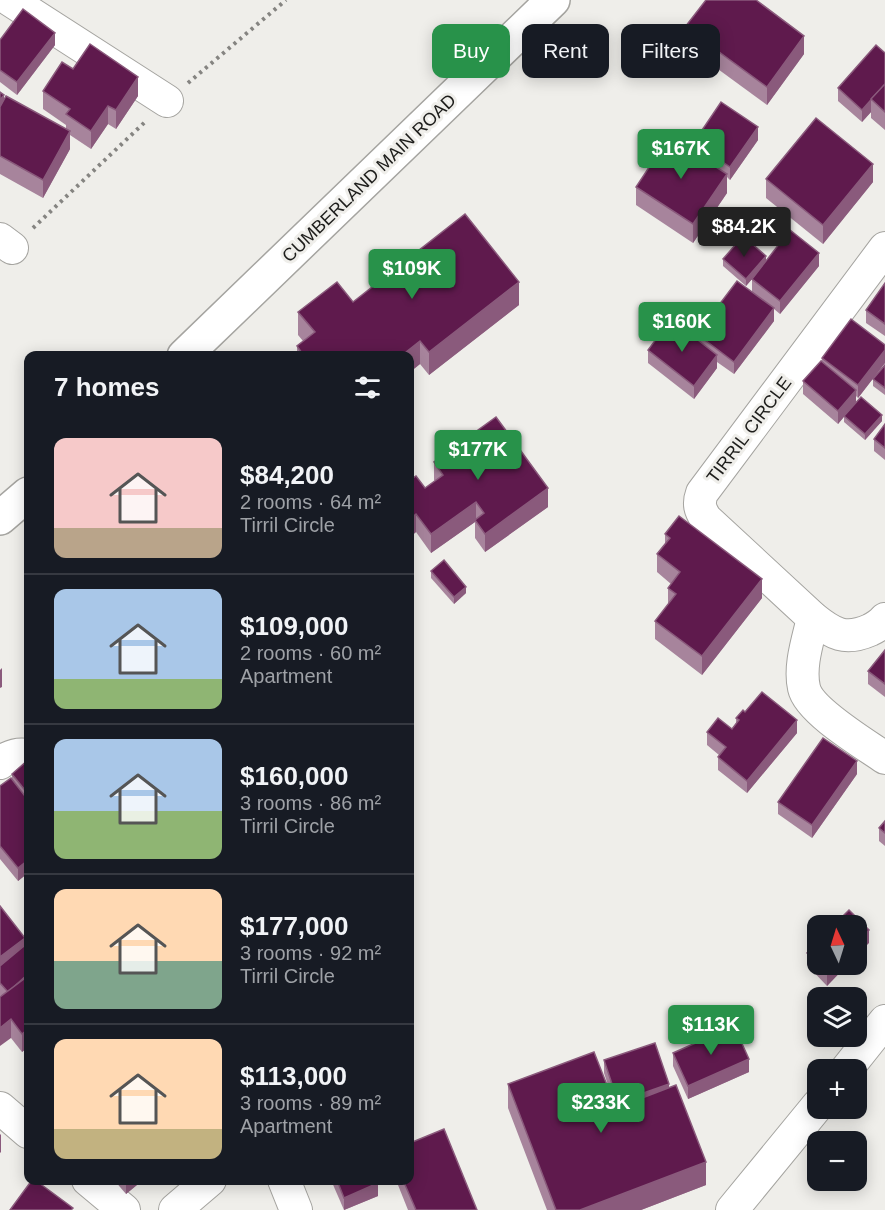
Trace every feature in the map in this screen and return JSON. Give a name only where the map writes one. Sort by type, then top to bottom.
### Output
[{"type":"street","points":[[10,0],[167,102]]},
{"type":"street","name":"CUMBERLAND MAIN ROAD","points":[[189,351],[553,0]]},
{"type":"street","name":"TIRRIL CIRCLE","points":[[885,248],[702,493],[699,501],[706,519],[829,631],[848,636],[880,625],[885,619]]},
{"type":"street","points":[[0,518],[24,497]]},
{"type":"street","points":[[813,618],[803,667],[804,690],[818,710],[885,758]]},
{"type":"street","points":[[0,763],[8,757],[24,754]]},
{"type":"street","points":[[855,1059],[885,1021]]},
{"type":"street","points":[[0,1108],[24,1129]]},
{"type":"street","points":[[732,1210],[807,1118]]},
{"type":"street","points":[[94,1185],[124,1210]]},
{"type":"street","points":[[175,1210],[204,1185]]},
{"type":"street","points":[[286,1185],[296,1210]]},
{"type":"building","points":[[706,0],[756,0],[804,36],[767,87],[720,53],[720,24],[687,24]]},
{"type":"building","points":[[23,9],[55,33],[17,82],[0,70],[0,40]]},
{"type":"building","points":[[90,44],[138,77],[116,110],[108,106],[91,131],[66,114],[70,109],[43,91],[62,62],[73,69]]},
{"type":"building","points":[[876,45],[885,53],[885,84],[862,110],[838,88]]},
{"type":"building","points":[[885,84],[885,112],[871,99]]},
{"type":"building","points":[[6,96],[70,131],[43,180],[0,156],[0,107]]},
{"type":"building","points":[[721,102],[758,127],[730,167],[694,142]]},
{"type":"building","points":[[816,118],[873,164],[823,225],[766,179]]},
{"type":"building","points":[[669,137],[727,174],[693,224],[636,187]]},
{"type":"building","points":[[465,214],[519,282],[429,352],[420,341],[407,351],[300,351],[297,346],[315,332],[298,312],[337,282],[353,302]]},
{"type":"building","points":[[790,230],[819,253],[780,301],[752,279]]},
{"type":"building","points":[[743,236],[766,256],[746,279],[723,259]]},
{"type":"building","points":[[737,281],[774,308],[734,362],[697,334]]},
{"type":"building","points":[[885,283],[885,324],[866,310]]},
{"type":"building","points":[[671,319],[717,355],[694,386],[648,350]]},
{"type":"building","points":[[851,319],[885,345],[885,350],[858,385],[822,358]]},
{"type":"building","points":[[821,361],[856,390],[838,411],[803,381]]},
{"type":"building","points":[[885,365],[885,388],[873,379]]},
{"type":"building","points":[[861,397],[882,415],[865,434],[844,416]]},
{"type":"building","points":[[496,417],[548,488],[485,534],[475,520],[484,513],[476,502],[431,534],[416,514],[414,516],[414,477],[416,476],[425,488],[443,475],[434,462]]},
{"type":"building","points":[[885,424],[885,448],[874,439]]},
{"type":"building","points":[[679,516],[762,579],[702,656],[655,621],[676,594],[668,588],[680,572],[657,554],[670,538],[665,534]]},
{"type":"building","points":[[444,560],[466,587],[454,597],[431,571]]},
{"type":"building","points":[[885,650],[885,684],[868,671]]},
{"type":"building","points":[[762,692],[797,720],[747,781],[718,757],[726,747],[707,732],[718,718],[732,729],[739,720],[736,718],[743,710],[745,712]]},
{"type":"building","points":[[823,738],[857,761],[812,825],[778,802]]},
{"type":"building","points":[[24,764],[24,789],[12,774]]},
{"type":"building","points":[[11,778],[24,795],[24,863],[18,868],[0,846],[0,786]]},
{"type":"building","points":[[885,821],[885,833],[879,828]]},
{"type":"building","points":[[0,906],[24,939],[0,957]]},
{"type":"building","points":[[849,910],[854,915],[844,915]]},
{"type":"building","points":[[24,946],[24,978],[8,992],[0,983],[0,966]]},
{"type":"building","points":[[24,979],[24,1032],[22,1034],[11,1019],[0,1028],[0,997]]},
{"type":"building","points":[[734,1026],[749,1059],[688,1086],[673,1053]]},
{"type":"building","points":[[655,1043],[669,1084],[618,1102],[604,1060]]},
{"type":"building","points":[[594,1052],[616,1108],[676,1085],[706,1162],[580,1210],[556,1210],[508,1084]]},
{"type":"building","points":[[444,1129],[477,1210],[416,1210],[405,1185],[414,1185],[414,1141]]},
{"type":"building","points":[[28,1185],[42,1185],[73,1208],[71,1210],[10,1210]]},
{"type":"building","points":[[339,1185],[373,1185],[344,1198]]}]
